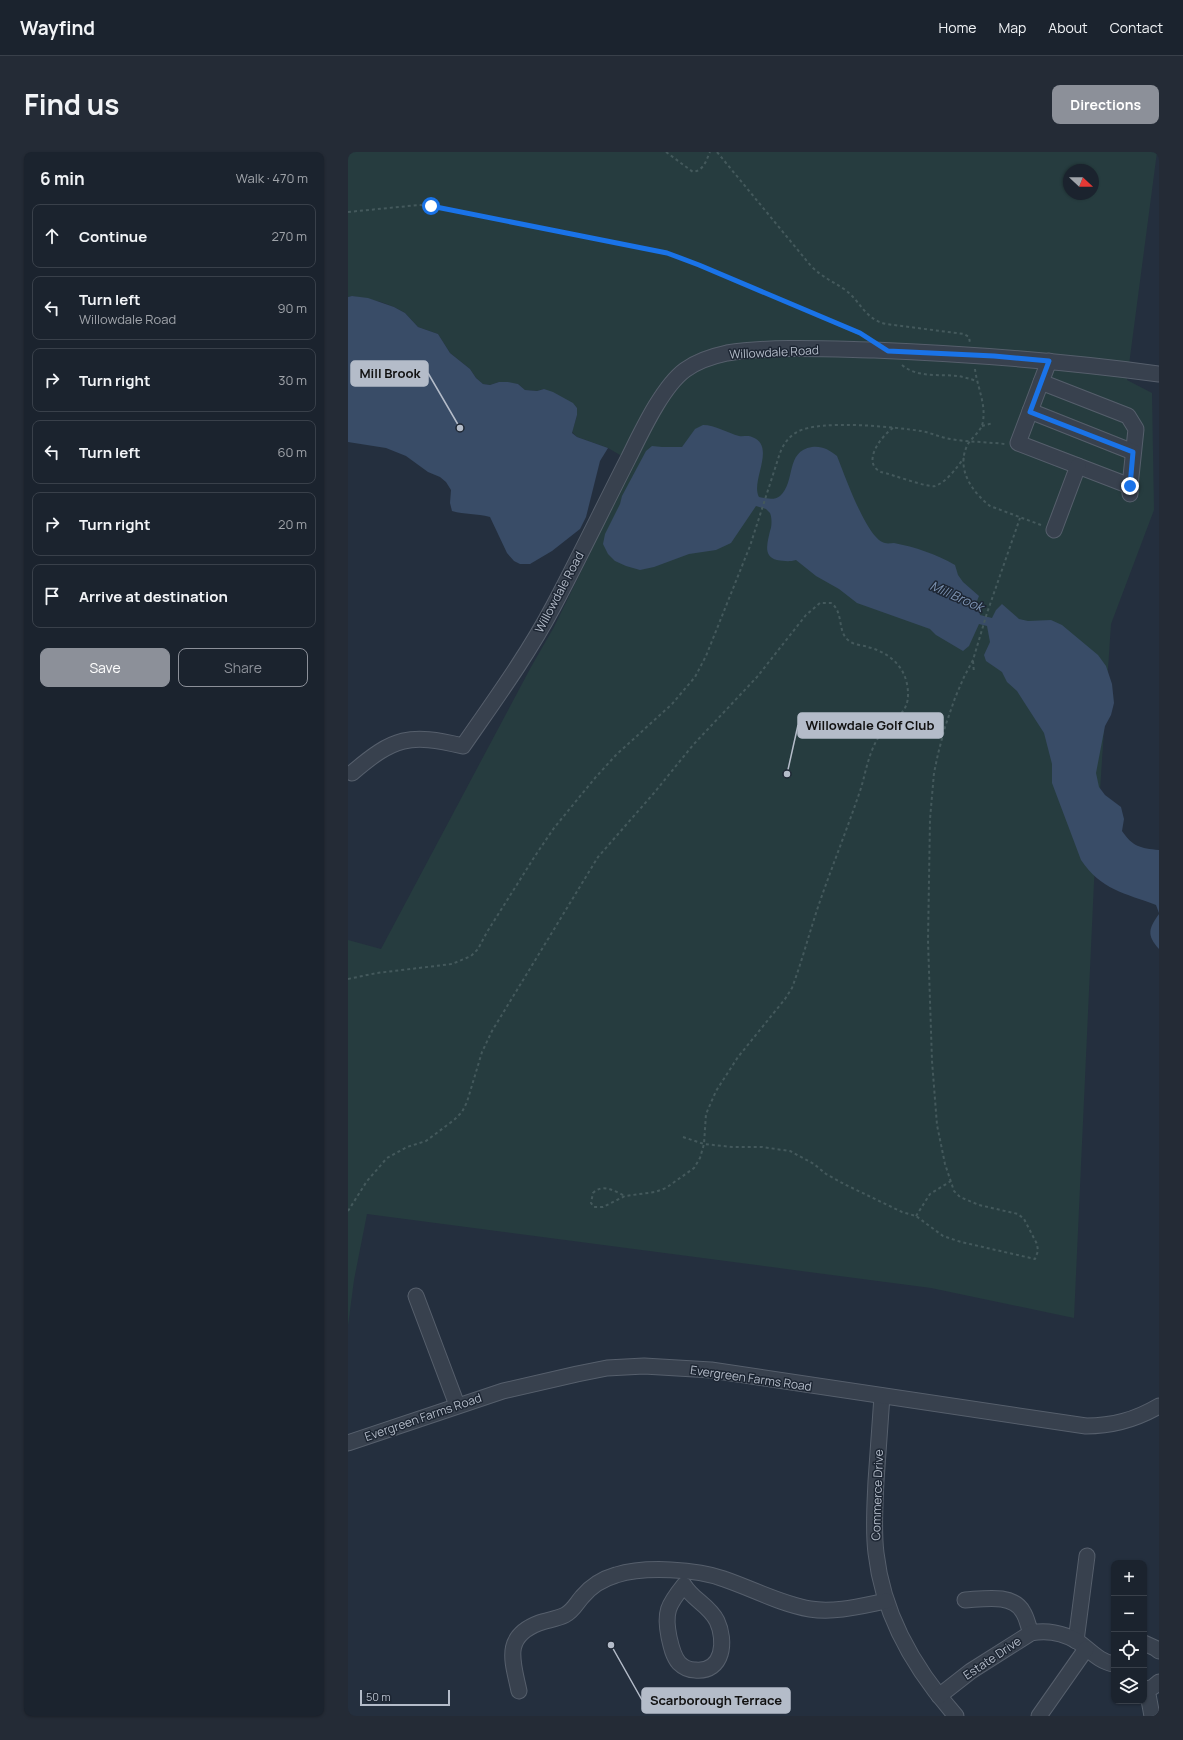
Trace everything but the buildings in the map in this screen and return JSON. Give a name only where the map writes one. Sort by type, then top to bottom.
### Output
[{"type":"street","name":"Willowdale Road","points":[[352,773],[368,759],[402,740],[417,738],[463,746],[512,674],[552,608],[645,426],[665,393],[684,370],[702,360],[729,353],[779,350],[888,351],[994,356],[1159,374]]},
{"type":"street","points":[[1041,382],[1128,416],[1136,429],[1130,490],[1078,466],[1018,443],[1030,412],[1041,382],[1049,361]]},
{"type":"street","points":[[1030,412],[1133,452]]},
{"type":"street","points":[[1054,530],[1078,466]]},
{"type":"street","points":[[416,1296],[457,1405]]},
{"type":"street","name":"Evergreen Farms Road","points":[[348,1443],[457,1405],[503,1391],[607,1368],[644,1366],[711,1370],[1086,1426],[1126,1422],[1159,1406]]},
{"type":"street","name":"Commerce Drive","points":[[882,1396],[874,1519],[876,1552],[886,1601],[903,1641],[929,1684],[956,1716]]},
{"type":"street","points":[[1039,1716],[1081,1645],[1087,1556]]},
{"type":"street","points":[[519,1691],[512,1653],[516,1641],[525,1631],[541,1622],[571,1611],[594,1585],[607,1578],[621,1574],[638,1571],[684,1578],[716,1576],[786,1602],[812,1609],[845,1609],[886,1601]]},
{"type":"street","points":[[684,1578],[692,1596],[710,1609],[716,1620],[721,1635],[722,1648],[720,1654],[711,1667],[703,1670],[693,1670],[682,1666],[676,1659],[671,1647],[667,1626],[667,1613],[671,1602],[684,1578]]},
{"type":"street","points":[[965,1600],[996,1599],[1013,1602],[1024,1612],[1031,1633]]},
{"type":"street","name":"Estate Drive","points":[[939,1696],[971,1671],[1031,1633],[1041,1631],[1066,1636],[1101,1660],[1111,1663]]},
{"type":"street","points":[[1147,1645],[1159,1651]]},
{"type":"street","points":[[1150,1687],[1152,1716]]},
{"type":"path","points":[[666,152],[693,172],[699,171],[704,166],[710,152]]},
{"type":"path","points":[[348,212],[419,205],[431,206],[658,250],[699,265],[868,338]]},
{"type":"path","points":[[888,351],[904,367],[913,372],[959,377],[977,381]]},
{"type":"path","points":[[982,426],[993,423]]},
{"type":"path","points":[[348,980],[377,973],[452,964],[471,956],[478,949],[487,932],[554,828],[616,755],[672,704],[695,677],[706,656],[739,573],[762,510],[781,450],[789,439],[797,432],[808,428],[853,425],[922,432],[949,439],[1008,444],[1018,443]]},
{"type":"path","points":[[894,428],[883,436],[875,450],[873,463],[876,469],[881,472],[927,485],[936,486],[948,476],[964,457]]},
{"type":"path","points":[[683,1137],[704,1144],[732,1148],[762,1147],[790,1151],[814,1164],[826,1174],[844,1184],[902,1212],[916,1216],[934,1230],[948,1238],[1035,1259],[1038,1251],[1037,1244],[1024,1219],[1018,1214],[992,1209],[960,1196],[954,1190],[945,1164],[938,1125],[932,1061],[928,941],[930,819],[934,773],[945,727],[964,677],[973,660],[982,628],[1020,518]]},
{"type":"path","points":[[348,1211],[367,1181],[386,1158],[407,1147],[426,1141],[454,1120],[462,1112],[467,1102],[482,1052],[492,1031],[598,857],[689,750],[757,677],[806,615],[816,605],[827,602],[834,605],[837,609],[842,629],[847,640],[887,654],[900,667],[907,684],[907,704],[901,715],[884,731],[876,742],[817,908],[792,988],[785,999],[738,1057],[716,1091],[706,1114],[704,1144],[700,1158],[694,1168],[670,1186],[655,1192],[625,1196],[603,1207],[594,1207],[591,1203],[593,1193],[601,1188],[609,1189],[625,1196]]},
{"type":"path","points":[[973,660],[974,672]]},
{"type":"path","points":[[916,1216],[930,1194],[951,1181]]},
{"type":"green space","points":[[348,152],[1157,152],[1127,380],[1152,393],[1154,510],[1111,624],[1094,882],[1074,1318],[931,1288],[367,1214],[354,1280],[348,1326],[348,940],[381,949],[531,667],[554,627],[634,463],[608,448],[577,437],[572,432],[577,415],[577,408],[544,389],[537,391],[525,390],[518,384],[499,382],[490,385],[483,384],[476,378],[470,369],[450,353],[438,334],[418,327],[405,313],[394,307],[381,302],[352,296],[348,297]]},
{"type":"water","points":[[348,297],[368,298],[394,307],[405,313],[418,327],[438,334],[450,353],[470,369],[476,378],[483,384],[490,385],[499,382],[508,382],[518,384],[525,390],[537,391],[544,389],[553,392],[573,403],[577,408],[577,415],[572,433],[577,437],[608,448],[600,461],[586,517],[580,529],[552,551],[530,564],[520,564],[514,561],[507,553],[490,517],[452,511],[450,503],[451,490],[446,482],[440,477],[428,472],[406,456],[386,448],[348,442]]},
{"type":"water","name":"Mill Brook","points":[[703,425],[708,425],[739,436],[750,436],[759,442],[762,448],[763,456],[757,490],[759,497],[772,499],[780,496],[788,483],[794,461],[798,454],[812,447],[828,450],[837,456],[857,505],[871,531],[878,539],[885,543],[894,543],[925,551],[955,565],[958,575],[963,582],[979,596],[977,601],[980,615],[992,618],[996,610],[1002,604],[1019,619],[1028,621],[1051,620],[1062,625],[1098,655],[1106,666],[1112,684],[1114,703],[1111,715],[1105,726],[1096,773],[1099,787],[1105,795],[1121,807],[1124,819],[1122,831],[1126,836],[1138,846],[1159,850],[1159,913],[1156,905],[1105,884],[1089,870],[1081,860],[1052,783],[1052,764],[1044,733],[1017,691],[1007,682],[1002,672],[986,661],[984,655],[990,642],[987,626],[979,624],[969,646],[963,651],[936,635],[930,629],[857,603],[839,589],[816,576],[796,560],[777,560],[769,556],[767,548],[771,515],[766,509],[756,506],[731,543],[716,550],[689,554],[654,567],[640,570],[615,561],[608,554],[603,544],[605,534],[620,504],[622,496],[646,451],[652,446],[682,447],[695,429]]},
{"type":"water","points":[[1159,914],[1159,949],[1152,940],[1150,932],[1153,923]]},
{"type":"place","name":"Mill Brook","points":[[460,428]]},
{"type":"place","name":"Willowdale Golf Club","points":[[787,774]]},
{"type":"place","name":"Scarborough Terrace","points":[[611,1645]]},
{"type":"route","points":[[431,206],[658,250],[719,273],[737,282],[860,333],[888,351],[994,356],[1049,361],[1030,412],[1133,452],[1130,486]]}]
